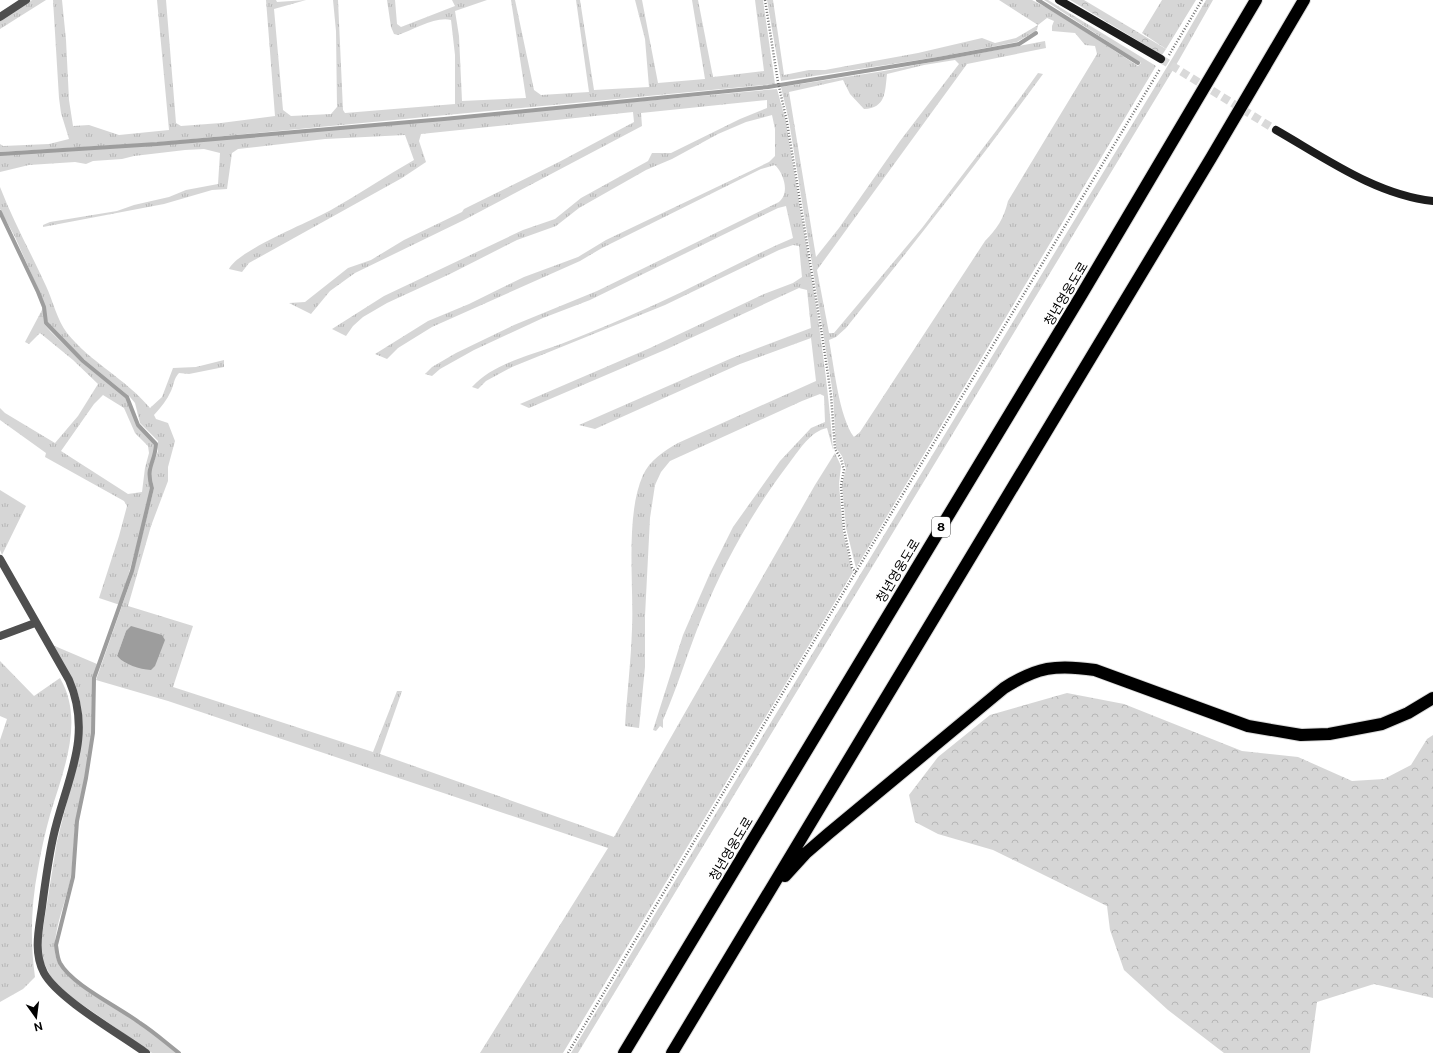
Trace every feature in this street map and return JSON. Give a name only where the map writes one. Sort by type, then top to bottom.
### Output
[{"type":"highway","name":"청년영웅도로","points":[[624,1053],[1090,280],[1256,0]]},
{"type":"highway","points":[[672,1053],[1211,158],[1304,0]]},
{"type":"highway","points":[[763,901],[806,853],[1004,688],[1025,675],[1048,668],[1063,667],[1095,670],[1248,726],[1301,735],[1329,734],[1382,724],[1408,713],[1433,698]]},
{"type":"main road","points":[[1059,0],[1164,61]]},
{"type":"main road","points":[[1276,130],[1371,183],[1412,199],[1433,201]]},
{"type":"street","points":[[0,17],[26,0]]},
{"type":"street","points":[[0,559],[73,690],[78,708],[80,725],[75,762],[53,838],[48,867],[37,940],[41,964],[49,979],[67,998],[146,1053]]},
{"type":"street","points":[[0,636],[35,622]]},
{"type":"path","points":[[765,0],[822,334],[831,395],[835,449],[844,470],[841,485],[844,529],[852,568],[857,573]]},
{"type":"path","points":[[568,1053],[1202,0]]},
{"type":"green space","points":[[32,0],[46,0],[0,29],[0,21]]},
{"type":"green space","points":[[53,0],[62,0],[69,100],[73,126],[89,125],[119,135],[169,130],[157,0],[166,0],[176,123],[181,126],[221,123],[275,116],[266,0],[276,0],[277,2],[306,0],[274,9],[283,110],[291,116],[331,114],[337,107],[336,31],[333,0],[338,0],[343,110],[345,113],[455,104],[455,55],[451,20],[438,20],[398,35],[394,34],[391,27],[387,0],[395,0],[397,24],[401,27],[455,6],[452,0],[487,0],[455,11],[459,36],[462,101],[526,98],[511,0],[515,0],[534,90],[541,95],[589,92],[576,0],[580,0],[594,90],[649,87],[645,39],[635,0],[642,0],[658,83],[705,79],[692,0],[698,0],[713,77],[764,71],[755,0],[763,0],[775,84],[151,143],[0,152],[0,144],[3,146],[49,144],[69,139],[61,113],[59,98]]},
{"type":"green space","points":[[767,0],[773,0],[784,75],[809,70],[825,70],[918,53],[982,38],[995,43],[1016,38],[1038,25],[1037,30],[1017,42],[938,57],[781,81]]},
{"type":"green space","points":[[999,0],[1032,0],[1055,12],[1138,66],[1141,63],[1044,0],[1048,0],[1156,66],[856,568],[846,528],[842,484],[846,469],[842,456],[836,448],[833,394],[789,121],[781,87],[884,71],[1045,41],[1046,48],[967,64],[817,270],[829,333],[834,333],[922,228],[1038,73],[1043,74],[995,139],[896,266],[846,328],[836,337],[829,340],[844,417],[854,437],[860,432],[985,241],[1000,223],[1008,201],[1097,54],[1095,46],[1085,45],[1075,33],[1052,31],[1054,21],[1047,18],[1038,25]],"holes":[[[955,60],[959,64],[900,141],[839,228],[816,257],[789,92],[843,80],[850,94],[864,109],[871,108],[877,106],[883,98],[887,74],[924,65]]]},
{"type":"green space","points":[[1070,0],[1084,0],[1166,49],[1162,55]]},
{"type":"green space","points":[[1162,0],[1196,0],[1166,49],[1142,33]]},
{"type":"green space","points":[[1206,0],[1213,0],[1179,60],[578,1053],[571,1053],[1173,57]]},
{"type":"green space","points":[[777,89],[786,122],[813,286],[825,368],[833,450],[827,428],[811,437],[802,446],[752,517],[730,556],[711,596],[663,720],[663,728],[660,726],[656,731],[653,730],[683,635],[711,571],[733,527],[780,461],[811,428],[825,422],[824,396],[820,394],[802,401],[670,461],[661,472],[655,485],[650,518],[645,616],[645,667],[639,728],[625,726],[632,629],[632,530],[637,491],[643,475],[653,460],[678,443],[816,381],[811,338],[740,364],[595,429],[579,425],[732,358],[811,328],[807,290],[799,288],[667,349],[529,408],[520,404],[650,348],[764,294],[793,283],[802,277],[799,246],[793,245],[779,250],[665,305],[512,367],[486,381],[478,389],[472,387],[491,372],[502,366],[525,356],[561,344],[672,297],[793,238],[786,206],[778,208],[590,300],[543,318],[474,350],[440,369],[432,376],[425,374],[432,367],[456,353],[514,325],[597,291],[779,202],[785,189],[781,173],[775,165],[761,169],[602,248],[580,261],[432,327],[398,348],[387,359],[375,354],[428,321],[469,304],[524,277],[578,257],[606,240],[769,162],[775,156],[775,129],[772,115],[746,122],[718,134],[672,159],[646,170],[579,208],[556,226],[517,240],[450,274],[387,303],[363,317],[353,326],[346,336],[332,329],[384,296],[523,230],[555,219],[581,198],[648,161],[652,153],[671,153],[740,119],[767,108],[767,100],[641,113],[642,126],[464,220],[355,273],[330,291],[311,314],[289,303],[305,302],[348,268],[371,260],[404,240],[462,212],[464,209],[559,162],[634,122],[633,112],[421,134],[419,141],[426,162],[402,178],[249,263],[242,272],[229,269],[246,253],[331,210],[414,160],[405,135],[325,139],[238,149],[232,153],[227,189],[212,190],[164,204],[43,227],[43,225],[50,222],[117,211],[134,205],[169,197],[186,190],[218,184],[220,153],[204,149],[185,150],[134,156],[122,159],[93,161],[86,164],[75,162],[29,165],[0,172],[0,155],[167,144]]},
{"type":"green space","points":[[0,187],[16,225],[46,286],[60,322],[67,333],[86,353],[130,388],[150,408],[162,397],[173,368],[196,367],[224,360],[224,367],[189,374],[179,373],[168,397],[154,415],[156,419],[168,423],[175,441],[168,467],[168,481],[151,526],[128,606],[193,626],[173,687],[373,752],[397,691],[402,691],[380,754],[614,837],[815,485],[835,453],[841,466],[839,484],[843,531],[853,572],[563,1053],[480,1053],[608,848],[168,701],[96,680],[132,577],[154,488],[150,472],[158,451],[158,441],[140,423],[135,403],[130,397],[86,361],[48,324],[39,291],[15,237],[0,209]],"holes":[[[126,631],[162,635],[121,660],[117,656]]]},
{"type":"green space","points":[[43,308],[44,324],[82,362],[126,397],[137,425],[155,444],[154,454],[148,467],[148,478],[151,488],[149,501],[120,605],[99,598],[127,506],[124,501],[45,457],[46,453],[0,420],[0,408],[5,413],[55,443],[78,416],[98,384],[73,360],[40,333],[29,344],[25,342]],"holes":[[[103,395],[124,408],[135,433],[148,446],[149,453],[145,468],[142,492],[128,494],[61,451],[94,404]]]},
{"type":"green space","points":[[0,490],[26,506],[2,555],[0,550]]},
{"type":"green space","points":[[50,644],[97,664],[93,690],[91,744],[76,822],[71,876],[56,933],[56,955],[59,964],[75,981],[149,1030],[177,1053],[152,1053],[67,994],[53,981],[43,961],[41,941],[57,841],[71,786],[82,728],[81,705],[77,691]]},
{"type":"green space","points":[[0,661],[34,696],[60,678],[67,694],[71,711],[71,729],[69,746],[61,781],[46,828],[36,882],[32,923],[32,950],[35,977],[23,989],[0,1002],[0,740],[7,719],[0,716]]},
{"type":"green space","points":[[1067,693],[1124,704],[1242,751],[1298,757],[1352,781],[1384,779],[1411,765],[1427,739],[1433,735],[1433,998],[1374,984],[1317,1002],[1310,1053],[1224,1053],[1168,1010],[1124,970],[1110,930],[1107,906],[993,850],[938,834],[915,822],[909,795],[938,757],[990,715]]},
{"type":"shaded area","points":[[131,626],[162,635],[165,640],[155,666],[151,670],[132,666],[117,656],[126,631]]},
{"type":"waterway","points":[[1038,0],[1138,63]]},
{"type":"waterway","points":[[0,154],[157,144],[444,119],[768,87],[1019,44],[1036,33]]},
{"type":"waterway","points":[[0,212],[38,292],[44,307],[46,323],[83,361],[127,397],[138,425],[156,444],[150,470],[150,481],[152,488],[132,571],[94,678],[93,733],[77,821],[73,877],[56,945],[60,963],[75,979],[145,1026],[179,1053]]},
{"type":"tunnel","points":[[1161,59],[1276,130]]}]
